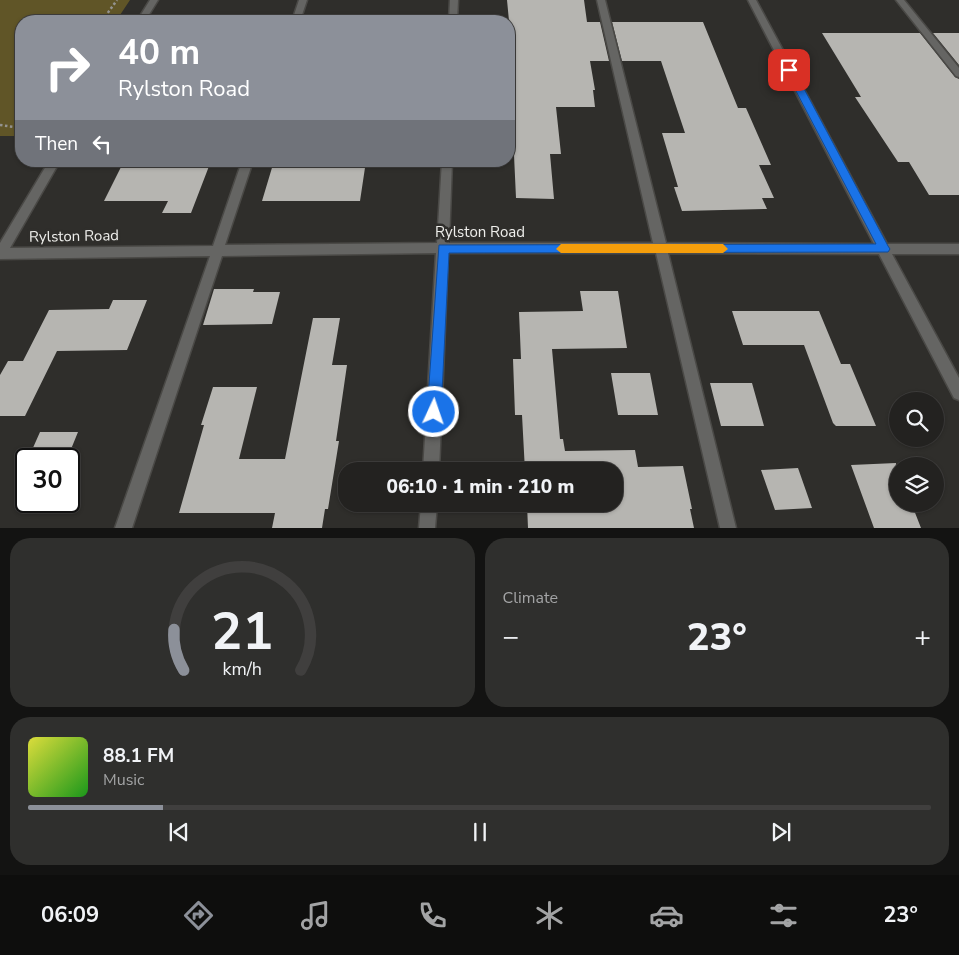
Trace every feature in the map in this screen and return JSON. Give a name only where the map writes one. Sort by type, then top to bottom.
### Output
[{"type":"street","points":[[145,15],[154,0]]},
{"type":"street","points":[[298,15],[303,0]]},
{"type":"street","points":[[453,15],[454,0]]},
{"type":"street","points":[[602,0],[728,528]]},
{"type":"street","points":[[752,0],[959,393]]},
{"type":"street","points":[[900,0],[959,74]]},
{"type":"street","points":[[0,254],[51,167]]},
{"type":"street","points":[[123,528],[246,167]]},
{"type":"street","points":[[431,462],[447,167]]},
{"type":"street","name":"Rylston Road","points":[[0,254],[443,248],[959,249]]},
{"type":"street","points":[[428,528],[429,512]]},
{"type":"path","points":[[106,15],[117,0]]},
{"type":"path","points":[[0,125],[15,127]]},
{"type":"shaded area","points":[[0,0],[130,0],[120,15],[15,15],[15,136],[0,136]]},
{"type":"building","points":[[507,0],[584,0],[587,22],[600,22],[609,61],[590,61],[595,90],[593,90],[595,107],[556,107],[561,154],[550,154],[554,199],[516,198],[515,15],[508,15]]},
{"type":"building","points":[[612,22],[703,22],[738,108],[746,108],[771,165],[759,165],[774,198],[762,198],[767,209],[682,211],[674,187],[678,187],[662,133],[685,133],[661,61],[622,61]]},
{"type":"building","points":[[822,33],[920,33],[955,77],[959,79],[959,195],[929,195],[909,162],[898,162],[855,97],[861,97]]},
{"type":"building","points":[[933,33],[959,33],[959,65]]},
{"type":"building","points":[[121,167],[209,167],[191,213],[162,213],[168,201],[104,201]]},
{"type":"building","points":[[272,167],[365,167],[360,201],[262,201]]},
{"type":"building","points":[[214,289],[254,289],[253,292],[280,292],[272,324],[203,325]]},
{"type":"building","points":[[580,291],[618,291],[627,348],[552,349],[560,439],[563,439],[565,451],[635,450],[638,467],[683,466],[694,528],[528,528],[527,512],[623,512],[623,462],[525,462],[522,415],[515,415],[513,359],[521,359],[519,312],[583,311]]},
{"type":"building","points":[[113,300],[147,300],[127,350],[57,351],[25,416],[0,416],[0,375],[8,361],[23,361],[49,310],[109,309]]},
{"type":"building","points":[[732,311],[819,311],[841,364],[850,364],[876,426],[836,426],[833,423],[804,345],[743,345]]},
{"type":"building","points":[[313,318],[340,318],[332,365],[347,365],[336,441],[339,441],[328,509],[325,509],[322,528],[272,528],[275,513],[179,513],[204,425],[201,425],[213,387],[257,387],[239,459],[285,459]]},
{"type":"building","points":[[611,373],[650,373],[658,415],[618,415]]},
{"type":"building","points":[[710,383],[752,383],[764,426],[721,426]]},
{"type":"building","points":[[40,432],[78,432],[71,448],[33,448]]},
{"type":"building","points":[[889,463],[889,512],[915,512],[921,528],[874,528],[851,465]]},
{"type":"building","points":[[798,468],[812,508],[775,510],[761,470]]},
{"type":"slow traffic","points":[[561,249],[723,249]]},
{"type":"route","points":[[434,412],[443,248],[884,249],[789,70]]}]
